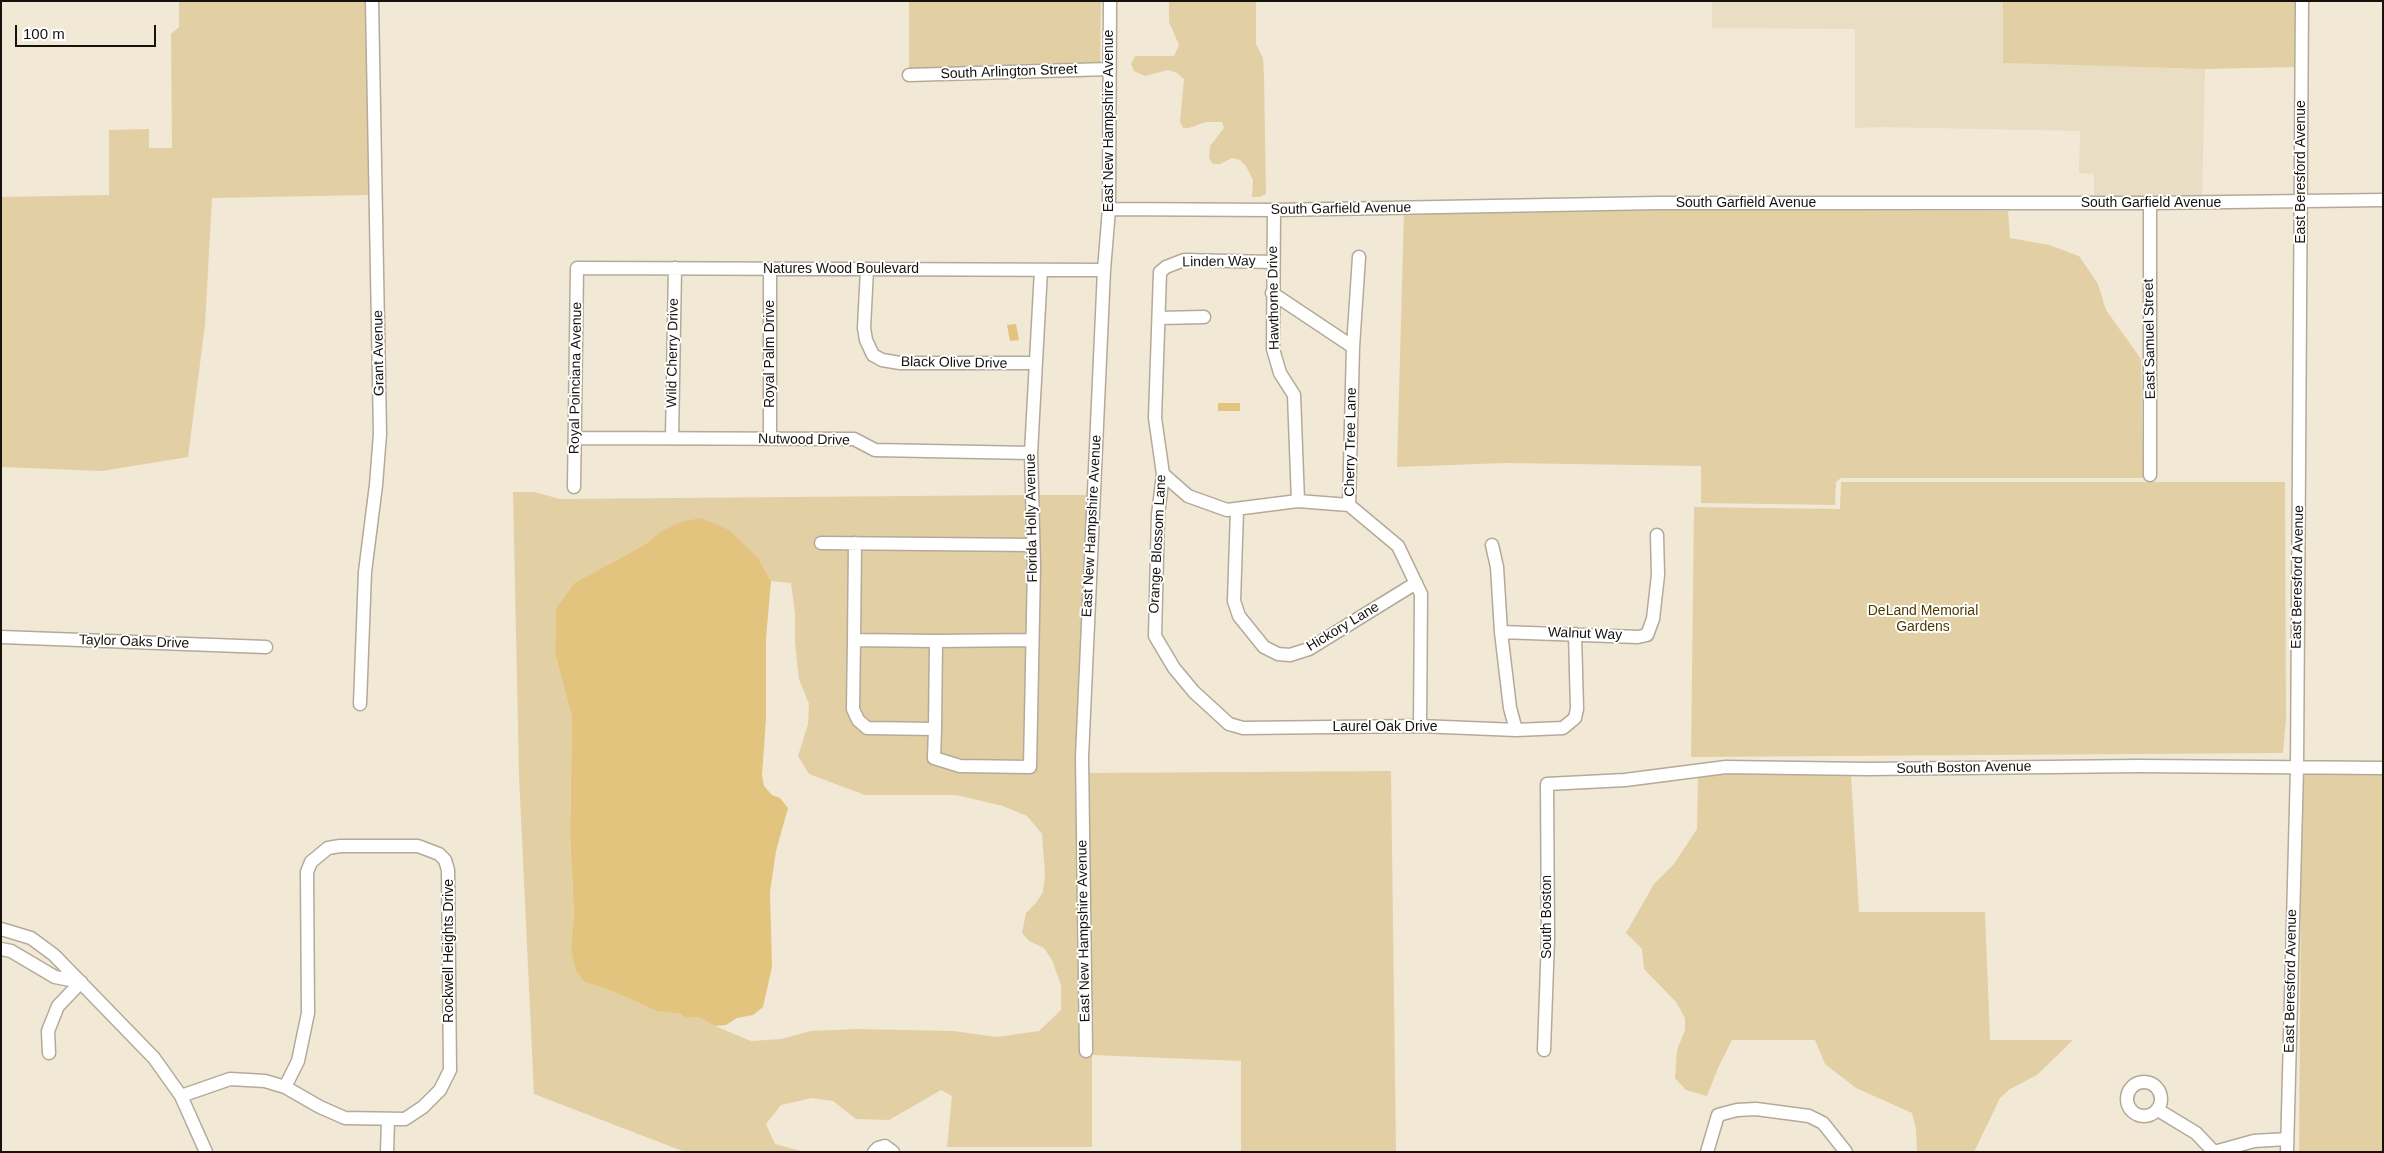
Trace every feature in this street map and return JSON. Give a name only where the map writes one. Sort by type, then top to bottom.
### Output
[{"type":"street","name":"Grant Avenue","points":[[360,704],[365,572],[376,485],[380,434],[372,1]]},
{"type":"street","name":"East New Hampshire Avenue","points":[[1086,1051],[1082,757],[1104,270],[1109,209],[1108,69],[1110,1]]},
{"type":"street","name":"East Beresford Avenue","points":[[2287,1152],[2296,768],[2302,1]]},
{"type":"street","name":"South Arlington Street","points":[[909,75],[1108,69]]},
{"type":"street","name":"South Garfield Avenue","points":[[1109,209],[1274,210],[1659,203],[2150,203],[2383,200]]},
{"type":"street","name":"East Samuel Street","points":[[2150,203],[2150,475]]},
{"type":"street","name":"Hawthorne Drive","points":[[1274,210],[1273,349],[1280,373],[1294,395],[1298,501]]},
{"type":"street","name":"Cherry Tree Lane","points":[[1359,257],[1353,348],[1350,504],[1398,546],[1421,594],[1420,726]]},
{"type":"street","name":"Linden Way","points":[[1166,267],[1184,260],[1273,262]]},
{"type":"street","name":"Orange Blossom Lane","points":[[1166,267],[1160,272],[1155,418],[1163,474],[1158,524],[1155,636],[1174,668],[1194,692]]},
{"type":"street","name":"Natures Wood Boulevard","points":[[577,268],[1104,270]]},
{"type":"street","name":"Royal Poinciana Avenue","points":[[574,487],[577,268]]},
{"type":"street","name":"Wild Cherry Drive","points":[[672,438],[675,268]]},
{"type":"street","name":"Royal Palm Drive","points":[[770,269],[770,439]]},
{"type":"street","name":"Black Olive Drive","points":[[867,269],[864,328],[868,348],[873,355],[882,360],[900,363],[1035,363]]},
{"type":"street","name":"Florida Holly Avenue","points":[[935,729],[934,758],[960,766],[1030,767],[1034,566],[1031,453],[1041,270]]},
{"type":"street","points":[[1272,293],[1353,348]]},
{"type":"street","points":[[1159,318],[1204,316]]},
{"type":"street","name":"Nutwood Drive","points":[[575,438],[854,439],[875,450],[1031,453]]},
{"type":"street","points":[[1163,474],[1188,496],[1218,508],[1237,510],[1298,501],[1350,504]]},
{"type":"street","name":"Hickory Lane","points":[[1237,510],[1234,601],[1239,616],[1264,647],[1278,654],[1290,655],[1309,649],[1416,583]]},
{"type":"street","name":"Walnut Way","points":[[1502,632],[1638,637],[1647,634],[1653,619],[1658,575],[1657,535]]},
{"type":"street","points":[[821,543],[1032,545]]},
{"type":"street","points":[[855,543],[853,709],[858,720],[867,728],[935,729],[936,640]]},
{"type":"street","points":[[1492,545],[1497,567],[1510,708],[1516,730]]},
{"type":"street","name":"Laurel Oak Drive","points":[[1194,692],[1229,724],[1243,728],[1420,726],[1516,730],[1563,728],[1575,718],[1577,709],[1575,634]]},
{"type":"street","name":"Taylor Oaks Drive","points":[[1,637],[266,647]]},
{"type":"street","points":[[854,640],[1032,640]]},
{"type":"street","name":"South Boston Avenue","points":[[1547,784],[1625,780],[1726,767],[1868,769],[2139,766],[2383,768]]},
{"type":"street","name":"South Boston","points":[[1544,1050],[1548,939],[1547,784]]},
{"type":"street","name":"Rockwell Heights Drive","points":[[181,1096],[230,1078],[265,1081],[285,1087],[320,1107],[345,1118],[406,1119],[423,1107],[440,1090],[450,1070],[448,870],[439,854],[418,846],[340,846],[328,848],[311,862],[307,872],[308,1014],[298,1061],[285,1087]]},
{"type":"street","points":[[1,929],[30,938],[54,955],[154,1058],[181,1096],[206,1152]]},
{"type":"street","points":[[1,950],[11,951],[55,977],[82,982]]},
{"type":"street","points":[[49,1053],[48,1031],[58,1006],[82,982]]},
{"type":"street","points":[[1707,1152],[1718,1115],[1737,1110],[1756,1109],[1809,1116],[1823,1123],[1846,1152]]},
{"type":"street","points":[[2158,1110],[2196,1133],[2214,1152],[2254,1141],[2287,1139]]},
{"type":"street","points":[[387,1152],[388,1120]]},
{"type":"street","points":[[874,1152],[878,1148],[885,1146],[893,1152]]},
{"type":"shaded area","points":[[1712,1],[2003,1],[2003,63],[2205,69],[2202,198],[2094,199],[2094,174],[2079,173],[2080,131],[1855,128],[1855,29],[1712,28]]},
{"type":"shaded area","points":[[1016,324],[1019,340],[1010,341],[1007,325]]},
{"type":"shaded area","points":[[1218,403],[1240,403],[1240,411],[1218,411]]},
{"type":"shaded area","points":[[701,518],[729,530],[758,558],[771,581],[766,638],[766,719],[762,775],[764,786],[772,795],[780,798],[788,808],[776,851],[770,892],[772,967],[763,1007],[753,1015],[737,1018],[726,1025],[715,1026],[699,1017],[686,1018],[680,1014],[656,1011],[614,992],[585,982],[576,971],[571,947],[574,915],[570,834],[572,717],[555,654],[556,608],[574,583],[646,544],[660,532],[681,522]]},
{"type":"green space","points":[[179,1],[366,1],[369,195],[212,198],[205,325],[188,457],[102,471],[1,467],[1,197],[109,195],[109,130],[149,129],[149,148],[172,148],[171,34],[179,27]]},
{"type":"green space","points":[[909,1],[1101,1],[1100,64],[909,70]]},
{"type":"green space","points":[[1169,1],[1256,1],[1256,44],[1263,58],[1264,77],[1266,194],[1252,197],[1253,180],[1246,166],[1240,160],[1232,158],[1220,164],[1213,164],[1209,158],[1210,146],[1224,128],[1222,122],[1206,122],[1189,128],[1183,128],[1180,122],[1184,79],[1177,73],[1168,70],[1145,76],[1134,71],[1131,64],[1135,56],[1174,56],[1179,45],[1169,22]]},
{"type":"green space","points":[[2003,1],[2296,1],[2296,67],[2205,69],[2003,63]]},
{"type":"green space","points":[[1637,209],[2008,211],[2010,238],[2049,245],[2079,256],[2098,284],[2106,310],[2141,359],[2143,478],[1841,478],[1836,482],[1835,505],[1701,503],[1701,466],[1505,463],[1397,467],[1404,212]]},
{"type":"green space","name":"DeLand Memorial Gardens","points":[[1841,482],[2285,482],[2286,719],[2283,753],[1691,757],[1694,507],[1840,509]]},
{"type":"green space","points":[[513,492],[534,492],[560,499],[1026,495],[1027,540],[816,538],[815,547],[849,548],[853,722],[929,733],[927,760],[958,771],[1035,772],[1037,495],[1088,495],[1086,773],[1391,771],[1396,1152],[1241,1152],[1241,1061],[1092,1055],[1092,1147],[947,1147],[952,1096],[941,1090],[889,1120],[856,1119],[833,1101],[812,1098],[781,1105],[766,1124],[775,1144],[805,1152],[685,1152],[534,1094],[519,775]],"holes":[[[660,532],[758,558],[771,581],[791,583],[799,679],[809,704],[808,724],[798,756],[809,774],[865,795],[956,795],[1003,806],[1027,816],[1042,834],[1045,875],[1043,892],[1026,913],[1022,933],[1029,941],[1044,948],[1052,960],[1061,985],[1061,1010],[1039,1031],[997,1037],[953,1031],[856,1029],[811,1031],[781,1039],[751,1041],[699,1017],[686,1018],[680,1014],[656,1011],[614,992],[585,982],[571,947],[574,915],[570,834],[572,717],[555,654],[556,608],[574,583],[646,544]]]},
{"type":"green space","points":[[860,548],[1027,550],[1026,635],[859,635]]},
{"type":"green space","points":[[859,645],[930,645],[929,724],[870,723],[863,717],[859,708]]},
{"type":"green space","points":[[941,645],[1026,645],[1025,762],[961,761],[940,754]]},
{"type":"green space","points":[[1726,772],[1851,774],[1859,912],[1985,912],[1990,1040],[2073,1040],[2037,1075],[2010,1089],[2000,1098],[1974,1152],[1917,1152],[1916,1129],[1912,1113],[1856,1088],[1825,1064],[1815,1040],[1732,1040],[1707,1096],[1686,1090],[1675,1078],[1677,1050],[1685,1030],[1685,1018],[1676,1002],[1644,969],[1642,949],[1626,933],[1654,884],[1674,864],[1697,829],[1698,775]]},
{"type":"green space","points":[[2302,772],[2383,772],[2383,1152],[2299,1152]]}]
